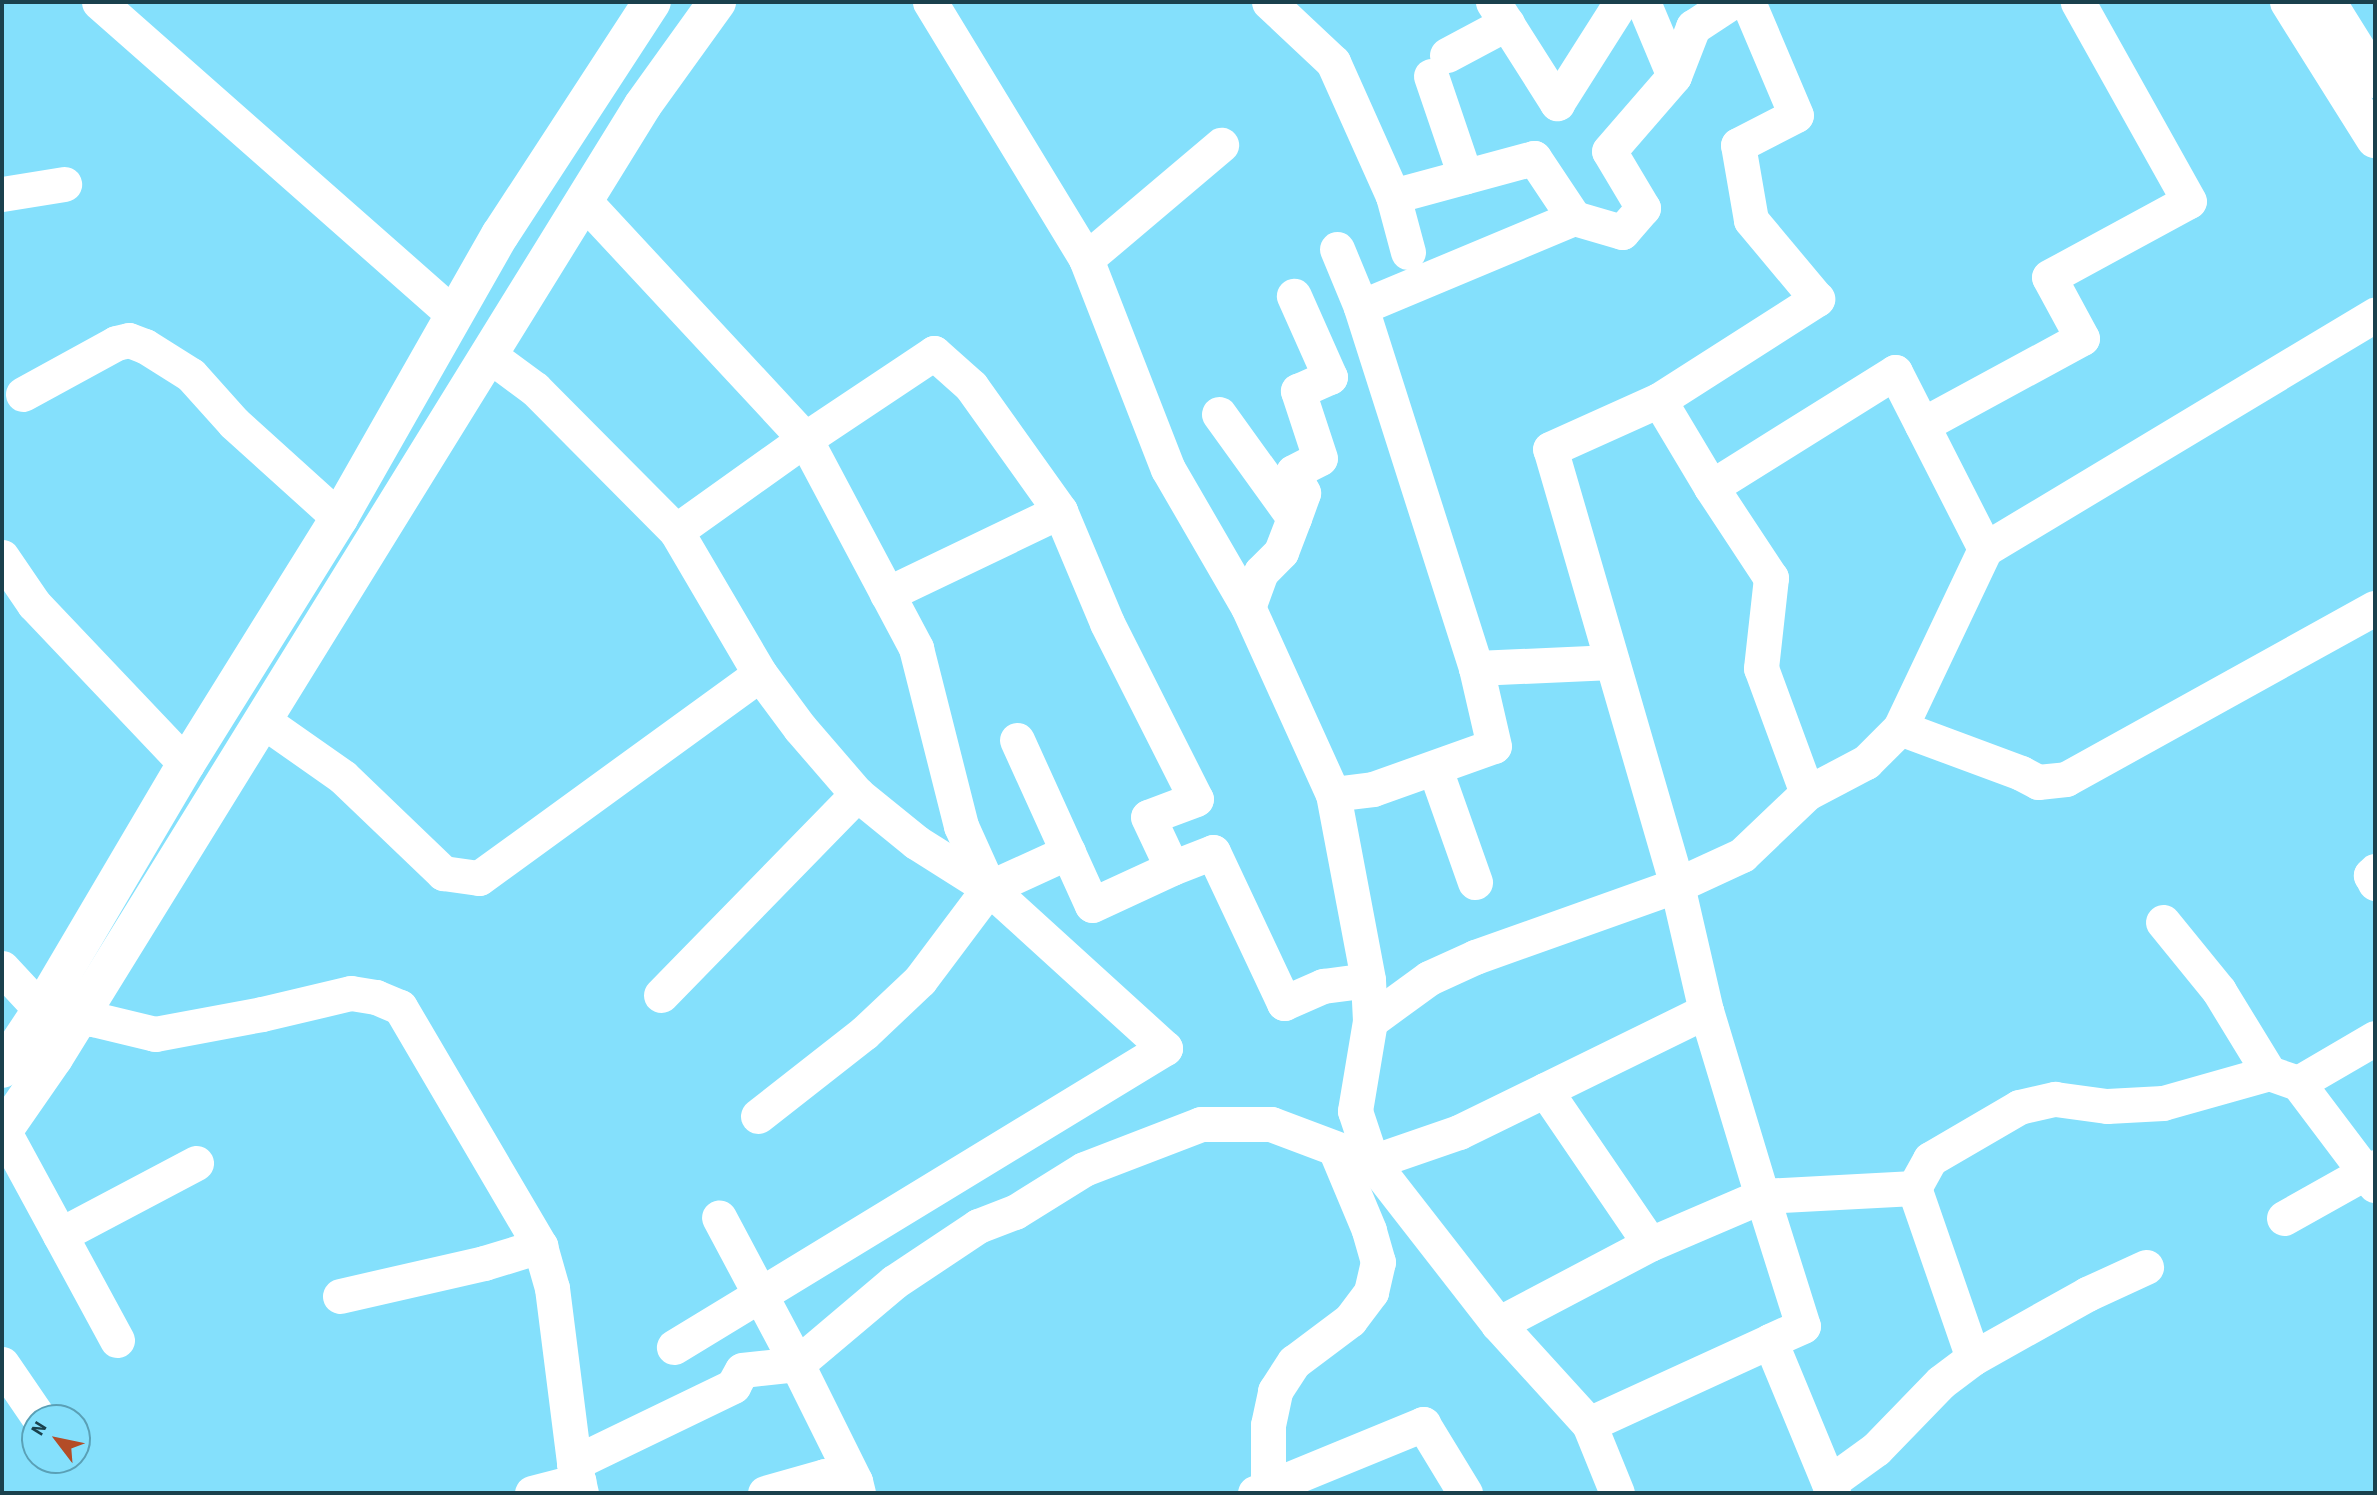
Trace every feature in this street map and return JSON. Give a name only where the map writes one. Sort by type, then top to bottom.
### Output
[{"type":"main road","points":[[2,1069],[41,1010],[186,764],[339,518],[500,235],[652,2]]},
{"type":"main road","points":[[3,1131],[83,1011],[643,105],[716,2]]},
{"type":"main road","points":[[2289,2],[2375,139]]},
{"type":"main road","points":[[2327,2],[2375,79]]},
{"type":"street","points":[[99,2],[454,315]]},
{"type":"street","points":[[930,2],[1086,259],[1168,469],[1248,607],[1334,794],[1368,980],[1370,1021],[1355,1111],[1372,1163],[1498,1324],[1589,1424],[1617,1493]]},
{"type":"street","points":[[1269,2],[1333,62],[1393,195],[1408,252]]},
{"type":"street","points":[[1465,176],[1439,66],[1500,12],[1558,103],[1621,2]]},
{"type":"street","points":[[1643,2],[1674,76]]},
{"type":"street","points":[[1361,307],[1574,218],[1622,232],[1643,208],[1609,150],[1674,76],[1693,27],[1731,2]]},
{"type":"street","points":[[1589,1424],[1803,1326],[1706,1011],[1676,886],[1550,449],[1658,400],[1817,299],[1751,220],[1738,145],[1796,115],[1748,2]]},
{"type":"street","points":[[1922,425],[2082,338],[2049,277],[2189,201],[2078,2]]},
{"type":"street","points":[[1086,259],[1221,145]]},
{"type":"street","points":[[1393,195],[1534,158],[1574,218]]},
{"type":"street","points":[[2,194],[64,184]]},
{"type":"street","points":[[584,201],[805,439],[916,648],[961,826],[989,888]]},
{"type":"street","points":[[1334,794],[1373,789],[1494,746],[1476,668],[1361,307],[1338,249]]},
{"type":"street","points":[[1248,607],[1261,572],[1281,552],[1303,493],[1293,472],[1320,458],[1298,391],[1330,377],[1294,296]]},
{"type":"street","points":[[1370,1021],[1429,978],[1475,957],[1676,886],[1742,855],[1807,793],[1866,762],[1900,728],[1985,549],[2375,315]]},
{"type":"street","points":[[23,394],[116,343],[129,340],[145,346],[191,375],[234,423],[339,518]]},
{"type":"street","points":[[676,531],[805,439],[934,353],[971,386],[1060,511],[1107,623],[1196,799],[1148,817],[1172,868]]},
{"type":"street","points":[[489,355],[535,389],[676,531],[760,674],[800,728],[857,794],[916,842],[989,888],[1165,1048],[674,1347]]},
{"type":"street","points":[[1711,487],[1895,372],[1985,549]]},
{"type":"street","points":[[1658,400],[1771,578],[1761,668],[1807,793]]},
{"type":"street","points":[[1219,414],[1294,519]]},
{"type":"street","points":[[887,594],[1060,511]]},
{"type":"street","points":[[2,557],[34,604],[186,764]]},
{"type":"street","points":[[1900,728],[2021,772],[2038,782],[2066,779],[2375,608]]},
{"type":"street","points":[[1476,668],[1612,662]]},
{"type":"street","points":[[262,720],[342,777],[443,873],[479,878],[760,674]]},
{"type":"street","points":[[1017,740],[1092,905],[1213,852],[1284,1003],[1323,986],[1368,980]]},
{"type":"street","points":[[1434,769],[1475,882]]},
{"type":"street","points":[[661,995],[857,794]]},
{"type":"street","points":[[758,1116],[864,1033],[920,980],[989,888],[1068,852]]},
{"type":"street","points":[[2375,871],[2371,875],[2375,883]]},
{"type":"street","points":[[2163,922],[2220,991],[2284,1078],[2373,1175],[2284,1217]]},
{"type":"street","points":[[2,968],[41,1010]]},
{"type":"street","points":[[83,1011],[93,1019],[155,1034],[288,1009],[351,993],[376,997],[400,1007],[540,1246],[552,1288],[578,1479]]},
{"type":"street","points":[[532,1493],[578,1479],[733,1386],[742,1370],[797,1364],[894,1282],[978,1226],[1015,1212],[1084,1170],[1129,1149],[1200,1124],[1271,1124],[1372,1163],[1459,1132],[1706,1011]]},
{"type":"street","points":[[1973,1358],[1914,1188],[1930,1159],[2019,1107],[2055,1099],[2107,1107],[2163,1103],[2284,1078],[2375,1038]]},
{"type":"street","points":[[1545,1090],[1650,1244]]},
{"type":"street","points":[[3,1131],[117,1340]]},
{"type":"street","points":[[1336,1151],[1369,1230],[1378,1262],[1371,1292],[1350,1320],[1294,1362],[1275,1391],[1268,1425],[1261,1491],[1423,1424],[1465,1493]]},
{"type":"street","points":[[60,1235],[196,1163]]},
{"type":"street","points":[[1498,1324],[1650,1244],[1762,1196],[1914,1188]]},
{"type":"street","points":[[719,1217],[797,1364],[856,1487]]},
{"type":"street","points":[[341,1296],[484,1263],[540,1246]]},
{"type":"street","points":[[1770,1341],[1831,1488],[1876,1449],[1941,1382],[1973,1358],[2087,1294],[2146,1267]]},
{"type":"street","points":[[2,1364],[29,1404]]},
{"type":"street","points":[[765,1493],[825,1476],[856,1487]]}]
